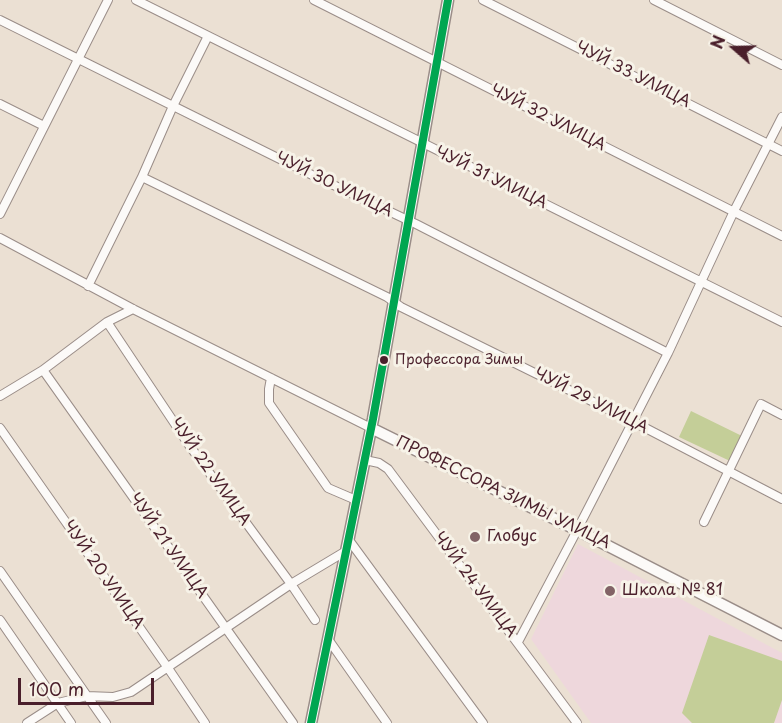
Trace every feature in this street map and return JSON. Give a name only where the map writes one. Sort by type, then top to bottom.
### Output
[{"type":"street","points":[[0,214],[108,0]]},
{"type":"street","name":"ЧУЙ 31 УЛИЦА","points":[[136,0],[782,322]]},
{"type":"street","name":"ЧУЙ 32 УЛИЦА","points":[[314,0],[782,236]]},
{"type":"street","points":[[311,723],[371,428],[448,0]]},
{"type":"street","name":"ЧУЙ 33 УЛИЦА","points":[[483,0],[782,150]]},
{"type":"street","points":[[654,0],[782,64]]},
{"type":"street","name":"ЧУЙ 30 УЛИЦА","points":[[0,20],[308,174],[409,221],[668,353]]},
{"type":"street","points":[[88,286],[208,36]]},
{"type":"street","points":[[0,104],[44,126]]},
{"type":"street","points":[[518,642],[668,353],[734,211],[782,117]]},
{"type":"street","name":"ЧУЙ 29 УЛИЦА","points":[[142,177],[387,297],[394,303],[782,499]]},
{"type":"street","name":"ПРОФЕССОРА ЗИМЫ УЛИЦА","points":[[0,238],[133,309],[577,530],[782,635]]},
{"type":"street","points":[[0,396],[43,370],[107,322],[133,309]]},
{"type":"street","name":"ЧУЙ 22 УЛИЦА","points":[[107,322],[189,445],[315,620]]},
{"type":"street","name":"ЧУЙ 21 УЛИЦА","points":[[43,370],[293,723]]},
{"type":"street","points":[[271,378],[269,403],[328,488],[356,500]]},
{"type":"street","points":[[704,522],[761,404],[782,415]]},
{"type":"street","name":"ЧУЙ 20 УЛИЦА","points":[[0,428],[205,723]]},
{"type":"street","name":"ЧУЙ 24 УЛИЦА","points":[[364,460],[379,463],[388,469],[576,723]]},
{"type":"street","points":[[27,723],[58,703],[87,696],[113,697],[131,692],[348,545]]},
{"type":"street","points":[[348,545],[483,723]]},
{"type":"street","points":[[0,571],[106,723]]},
{"type":"street","points":[[0,620],[71,723]]},
{"type":"street","points":[[328,639],[387,723]]},
{"type":"shaded area","name":"Школа № 81","points":[[578,544],[782,653],[782,723],[591,723],[531,639]]},
{"type":"green space","points":[[691,411],[742,436],[730,461],[679,437]]},
{"type":"green space","points":[[709,635],[782,661],[782,700],[774,723],[692,723],[682,713]]},
{"type":"transit line","points":[[311,723],[373,419],[448,0]]},
{"type":"place","name":"Профессора Зимы","points":[[384,360]]},
{"type":"place","name":"Глобус","points":[[475,537]]},
{"type":"place","name":"Школа № 81","points":[[610,591]]}]
